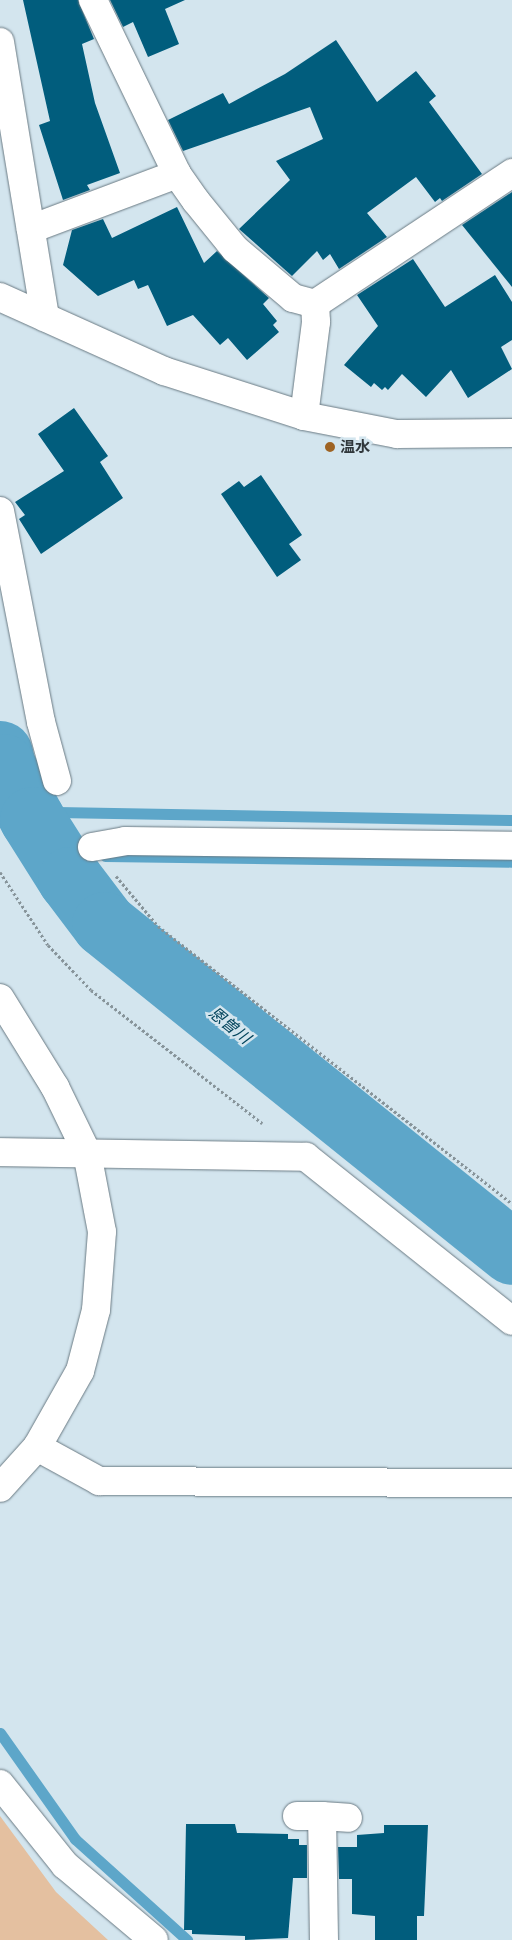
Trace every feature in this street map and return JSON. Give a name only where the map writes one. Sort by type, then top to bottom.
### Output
[{"type":"street","points":[[93,0],[177,174],[235,249],[293,298],[315,304],[512,173]]},
{"type":"street","points":[[0,42],[45,317]]},
{"type":"street","points":[[31,229],[177,174]]},
{"type":"street","points":[[0,297],[164,371],[304,416],[397,434],[512,433]]},
{"type":"street","points":[[304,416],[316,322],[315,304]]},
{"type":"street","points":[[0,511],[41,722],[57,781]]},
{"type":"street","points":[[92,847],[125,841],[512,846]]},
{"type":"street","points":[[0,998],[55,1087],[88,1153],[102,1232],[96,1310],[80,1371],[37,1446],[0,1488]]},
{"type":"street","points":[[0,1152],[306,1157],[512,1321]]},
{"type":"street","points":[[37,1446],[99,1481],[512,1483]]},
{"type":"street","points":[[0,1784],[65,1865],[154,1940]]},
{"type":"street","points":[[322,1817],[324,1940]]},
{"type":"path","points":[[92,847],[158,926],[512,1204]]},
{"type":"path","points":[[0,872],[48,945],[91,990],[306,1157]]},
{"type":"shaded area","points":[[0,1816],[56,1892],[108,1940],[0,1940]]},
{"type":"building","points":[[23,0],[78,0],[94,39],[82,44],[95,103],[120,173],[87,185],[90,190],[63,200],[39,125],[50,121]]},
{"type":"building","points":[[110,0],[185,0],[165,9],[179,44],[148,57],[133,22],[123,27]]},
{"type":"building","points":[[336,40],[377,102],[416,71],[436,96],[429,102],[482,174],[442,201],[440,198],[435,202],[416,177],[367,213],[387,237],[339,269],[330,254],[323,260],[317,251],[292,276],[239,229],[290,180],[276,161],[323,139],[310,107],[183,151],[168,120],[223,93],[229,104],[285,74]]},
{"type":"building","points":[[512,192],[512,287],[462,225]]},
{"type":"building","points":[[177,207],[204,263],[217,251],[269,298],[263,304],[277,321],[273,325],[279,332],[247,360],[228,338],[220,345],[193,315],[167,326],[148,285],[138,289],[134,280],[98,296],[63,265],[72,230],[103,219],[112,238]]},
{"type":"building","points":[[413,259],[445,307],[495,275],[512,302],[512,340],[501,347],[512,369],[468,398],[451,370],[426,397],[402,374],[388,390],[385,387],[382,390],[374,383],[371,387],[344,365],[378,326],[357,295]]},
{"type":"building","points":[[74,408],[108,456],[100,462],[123,498],[41,554],[19,519],[25,515],[15,502],[64,471],[38,434]]},
{"type":"building","points":[[261,475],[302,535],[289,544],[301,560],[277,577],[221,494],[239,481],[244,487]]},
{"type":"building","points":[[186,1824],[235,1824],[237,1833],[288,1834],[288,1839],[299,1839],[299,1845],[307,1845],[307,1878],[293,1878],[288,1938],[245,1940],[245,1936],[192,1934],[192,1930],[184,1930]]},
{"type":"building","points":[[384,1825],[428,1825],[424,1916],[417,1916],[417,1940],[375,1940],[375,1916],[352,1914],[352,1879],[339,1879],[338,1847],[357,1847],[357,1835],[384,1833]]},
{"type":"waterway","name":"恩曽川","points":[[0,753],[3,766],[32,819],[70,879],[104,924],[512,1252]]},
{"type":"waterway","points":[[0,811],[512,820]]},
{"type":"waterway","points":[[105,856],[512,862]]},
{"type":"waterway","points":[[66,873],[86,864]]},
{"type":"waterway","points":[[0,1733],[75,1839],[187,1940]]},
{"type":"place","name":"温水","points":[[330,447]]}]
